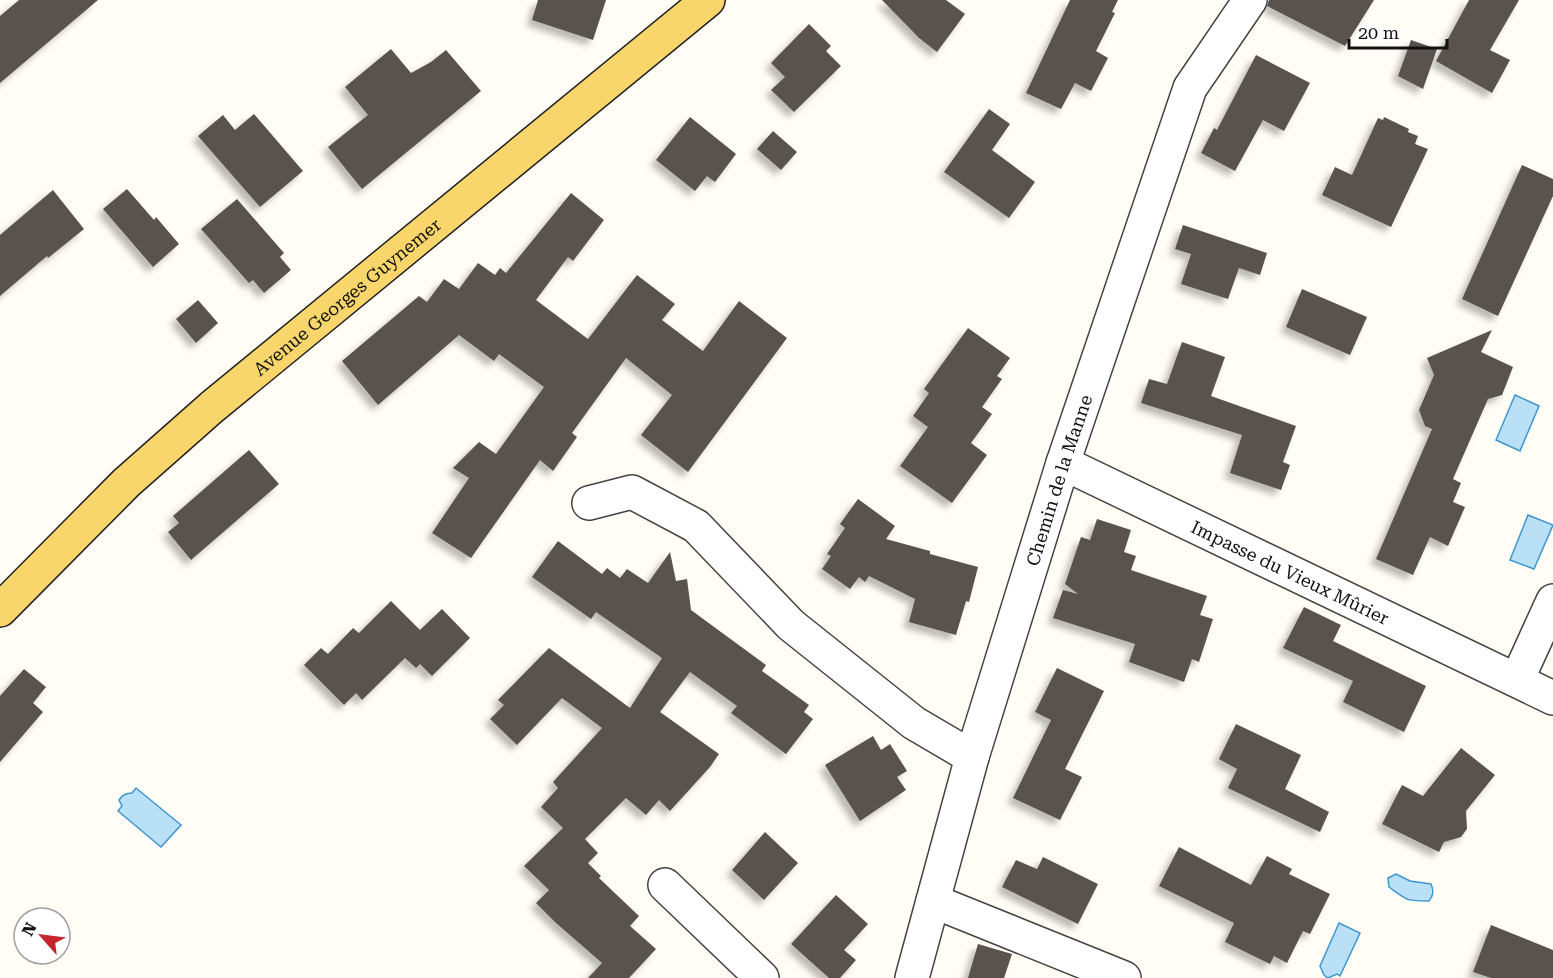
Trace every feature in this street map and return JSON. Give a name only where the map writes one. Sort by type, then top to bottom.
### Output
[{"type":"main road","name":"Avenue Georges Guynemer","points":[[0,610],[126,483],[212,406],[708,0]]},
{"type":"street","name":"Chemin de la Manne","points":[[912,978],[972,757],[1064,463],[1190,88],[1250,0]]},
{"type":"street","name":"Impasse du Vieux Mûrier","points":[[1064,463],[1553,698]]},
{"type":"street","points":[[589,503],[632,492],[696,526],[791,625],[914,723],[972,757]]},
{"type":"street","points":[[1517,680],[1553,601]]},
{"type":"street","points":[[665,885],[762,978]]},
{"type":"street","points":[[933,901],[1124,978]]},
{"type":"water","points":[[1515,395],[1539,406],[1520,451],[1496,440]]},
{"type":"water","points":[[1528,515],[1553,525],[1534,569],[1510,560]]},
{"type":"water","points":[[136,788],[181,825],[161,847],[118,811],[122,806],[120,798],[132,793]]},
{"type":"water","points":[[1396,874],[1410,881],[1431,884],[1432,897],[1429,901],[1416,901],[1400,895],[1389,887],[1388,878]]},
{"type":"water","points":[[1339,923],[1360,933],[1340,976],[1337,974],[1328,978],[1320,966]]},
{"type":"building","points":[[19,0],[98,0],[0,83],[0,16]]},
{"type":"building","points":[[538,0],[606,0],[593,40],[532,20]]},
{"type":"building","points":[[882,0],[946,0],[965,14],[937,52],[919,38]]},
{"type":"building","points":[[1070,0],[1118,0],[1112,12],[1115,13],[1096,51],[1108,58],[1091,91],[1075,83],[1061,109],[1026,93]]},
{"type":"building","points":[[1269,0],[1374,0],[1345,46],[1267,6]]},
{"type":"building","points":[[1469,0],[1519,0],[1490,50],[1510,60],[1492,93],[1436,61]]},
{"type":"building","points":[[809,24],[831,46],[826,51],[841,66],[794,112],[771,90],[785,77],[771,63]]},
{"type":"building","points":[[1411,40],[1437,49],[1423,89],[1398,76]]},
{"type":"building","points":[[391,49],[411,73],[446,50],[481,91],[362,189],[328,147],[368,115],[345,87]]},
{"type":"building","points":[[1256,55],[1310,83],[1284,131],[1263,120],[1235,171],[1201,153],[1214,128],[1217,130]]},
{"type":"building","points":[[989,109],[1010,124],[992,150],[1035,182],[1009,218],[944,172]]},
{"type":"building","points":[[254,114],[303,171],[260,207],[198,136],[223,115],[235,130]]},
{"type":"building","points":[[690,117],[736,154],[715,182],[707,176],[695,191],[656,160]]},
{"type":"building","points":[[1384,117],[1409,129],[1408,132],[1418,136],[1415,144],[1428,149],[1391,227],[1322,195],[1335,167],[1352,175],[1378,118],[1383,120]]},
{"type":"building","points":[[773,131],[797,152],[781,170],[757,149]]},
{"type":"building","points":[[1522,165],[1553,179],[1553,196],[1498,316],[1462,299]]},
{"type":"building","points":[[127,189],[154,220],[156,217],[179,244],[153,267],[103,209]]},
{"type":"building","points":[[53,190],[84,229],[48,258],[47,256],[0,296],[0,235]]},
{"type":"building","points":[[571,193],[604,220],[573,261],[568,257],[536,300],[588,339],[637,275],[675,304],[662,320],[703,351],[739,301],[787,338],[688,472],[641,435],[672,395],[626,358],[572,433],[577,437],[553,471],[540,460],[471,558],[432,533],[469,478],[453,468],[479,442],[496,454],[544,387],[499,354],[494,361],[459,335],[378,405],[342,361],[419,296],[427,302],[444,279],[459,289],[478,263],[495,275],[500,268],[506,273]]},
{"type":"building","points":[[237,199],[284,253],[280,257],[291,270],[264,293],[253,280],[249,283],[201,229]]},
{"type":"building","points":[[1183,225],[1267,253],[1260,275],[1239,268],[1228,299],[1181,284],[1191,254],[1175,249]]},
{"type":"building","points":[[1302,289],[1367,317],[1350,355],[1286,327]]},
{"type":"building","points":[[198,300],[218,323],[196,343],[176,319]]},
{"type":"building","points":[[968,328],[1010,358],[997,376],[1002,379],[982,407],[992,414],[971,443],[987,455],[952,503],[900,466],[928,427],[913,416],[929,393],[924,389]]},
{"type":"building","points":[[1492,330],[1481,352],[1513,367],[1502,395],[1488,399],[1453,479],[1461,483],[1453,502],[1465,507],[1448,546],[1430,537],[1413,575],[1376,559],[1432,429],[1425,426],[1419,410],[1434,375],[1427,358]]},
{"type":"building","points":[[1182,342],[1225,357],[1211,396],[1296,426],[1283,462],[1290,465],[1281,490],[1230,473],[1242,435],[1141,403],[1149,379],[1167,384]]},
{"type":"building","points":[[249,450],[279,484],[191,560],[168,532],[179,523],[173,516]]},
{"type":"building","points":[[858,499],[895,526],[886,539],[978,567],[969,602],[966,601],[956,635],[909,622],[915,599],[869,576],[865,582],[859,577],[850,589],[822,569],[831,556],[827,554],[845,528],[840,524]]},
{"type":"building","points":[[1097,519],[1131,530],[1124,552],[1136,556],[1131,570],[1207,596],[1200,615],[1213,619],[1199,662],[1192,659],[1184,682],[1129,662],[1135,644],[1053,618],[1063,590],[1078,594],[1065,584],[1081,537],[1090,540]]},
{"type":"building","points":[[558,541],[602,574],[607,568],[620,578],[627,569],[648,583],[670,552],[676,581],[687,579],[691,610],[766,665],[762,671],[809,705],[804,712],[813,719],[786,754],[731,713],[737,706],[690,672],[660,712],[719,754],[670,811],[659,800],[646,815],[626,798],[585,839],[598,853],[588,863],[601,876],[599,878],[639,916],[630,926],[656,949],[629,978],[588,978],[602,963],[536,903],[549,890],[524,866],[563,828],[541,807],[558,788],[553,782],[602,728],[562,698],[517,745],[490,719],[504,705],[498,700],[549,648],[630,708],[662,658],[596,612],[591,619],[532,577]]},
{"type":"building","points":[[391,601],[420,630],[442,609],[470,638],[432,676],[420,664],[416,668],[405,658],[362,700],[356,693],[344,705],[304,665],[321,648],[328,654],[353,628],[359,633]]},
{"type":"building","points":[[1304,607],[1341,625],[1333,641],[1426,686],[1404,732],[1343,702],[1353,681],[1283,648]]},
{"type":"building","points":[[1057,668],[1104,691],[1065,769],[1082,777],[1060,820],[1013,798],[1051,720],[1035,712]]},
{"type":"building","points":[[24,669],[46,687],[33,703],[43,712],[0,762],[0,696]]},
{"type":"building","points":[[1236,724],[1301,755],[1285,789],[1329,812],[1320,832],[1228,788],[1237,769],[1219,759]]},
{"type":"building","points":[[873,736],[881,750],[890,744],[907,771],[897,777],[906,790],[860,821],[825,765]]},
{"type":"building","points":[[1461,748],[1495,775],[1466,811],[1467,829],[1461,837],[1444,842],[1439,852],[1382,824],[1402,785],[1423,796]]},
{"type":"building","points":[[765,832],[798,863],[764,900],[732,870]]},
{"type":"building","points":[[1179,847],[1251,885],[1267,856],[1292,869],[1289,874],[1330,894],[1310,934],[1303,931],[1287,963],[1274,956],[1270,964],[1225,942],[1234,923],[1159,886]]},
{"type":"building","points":[[1043,857],[1098,884],[1078,924],[1002,887],[1016,860],[1037,869]]},
{"type":"building","points":[[836,895],[868,924],[844,950],[856,960],[840,978],[829,978],[791,944]]},
{"type":"building","points":[[1491,925],[1553,950],[1553,978],[1491,978],[1473,972]]},
{"type":"building","points":[[978,944],[1012,954],[1004,978],[968,978]]}]
